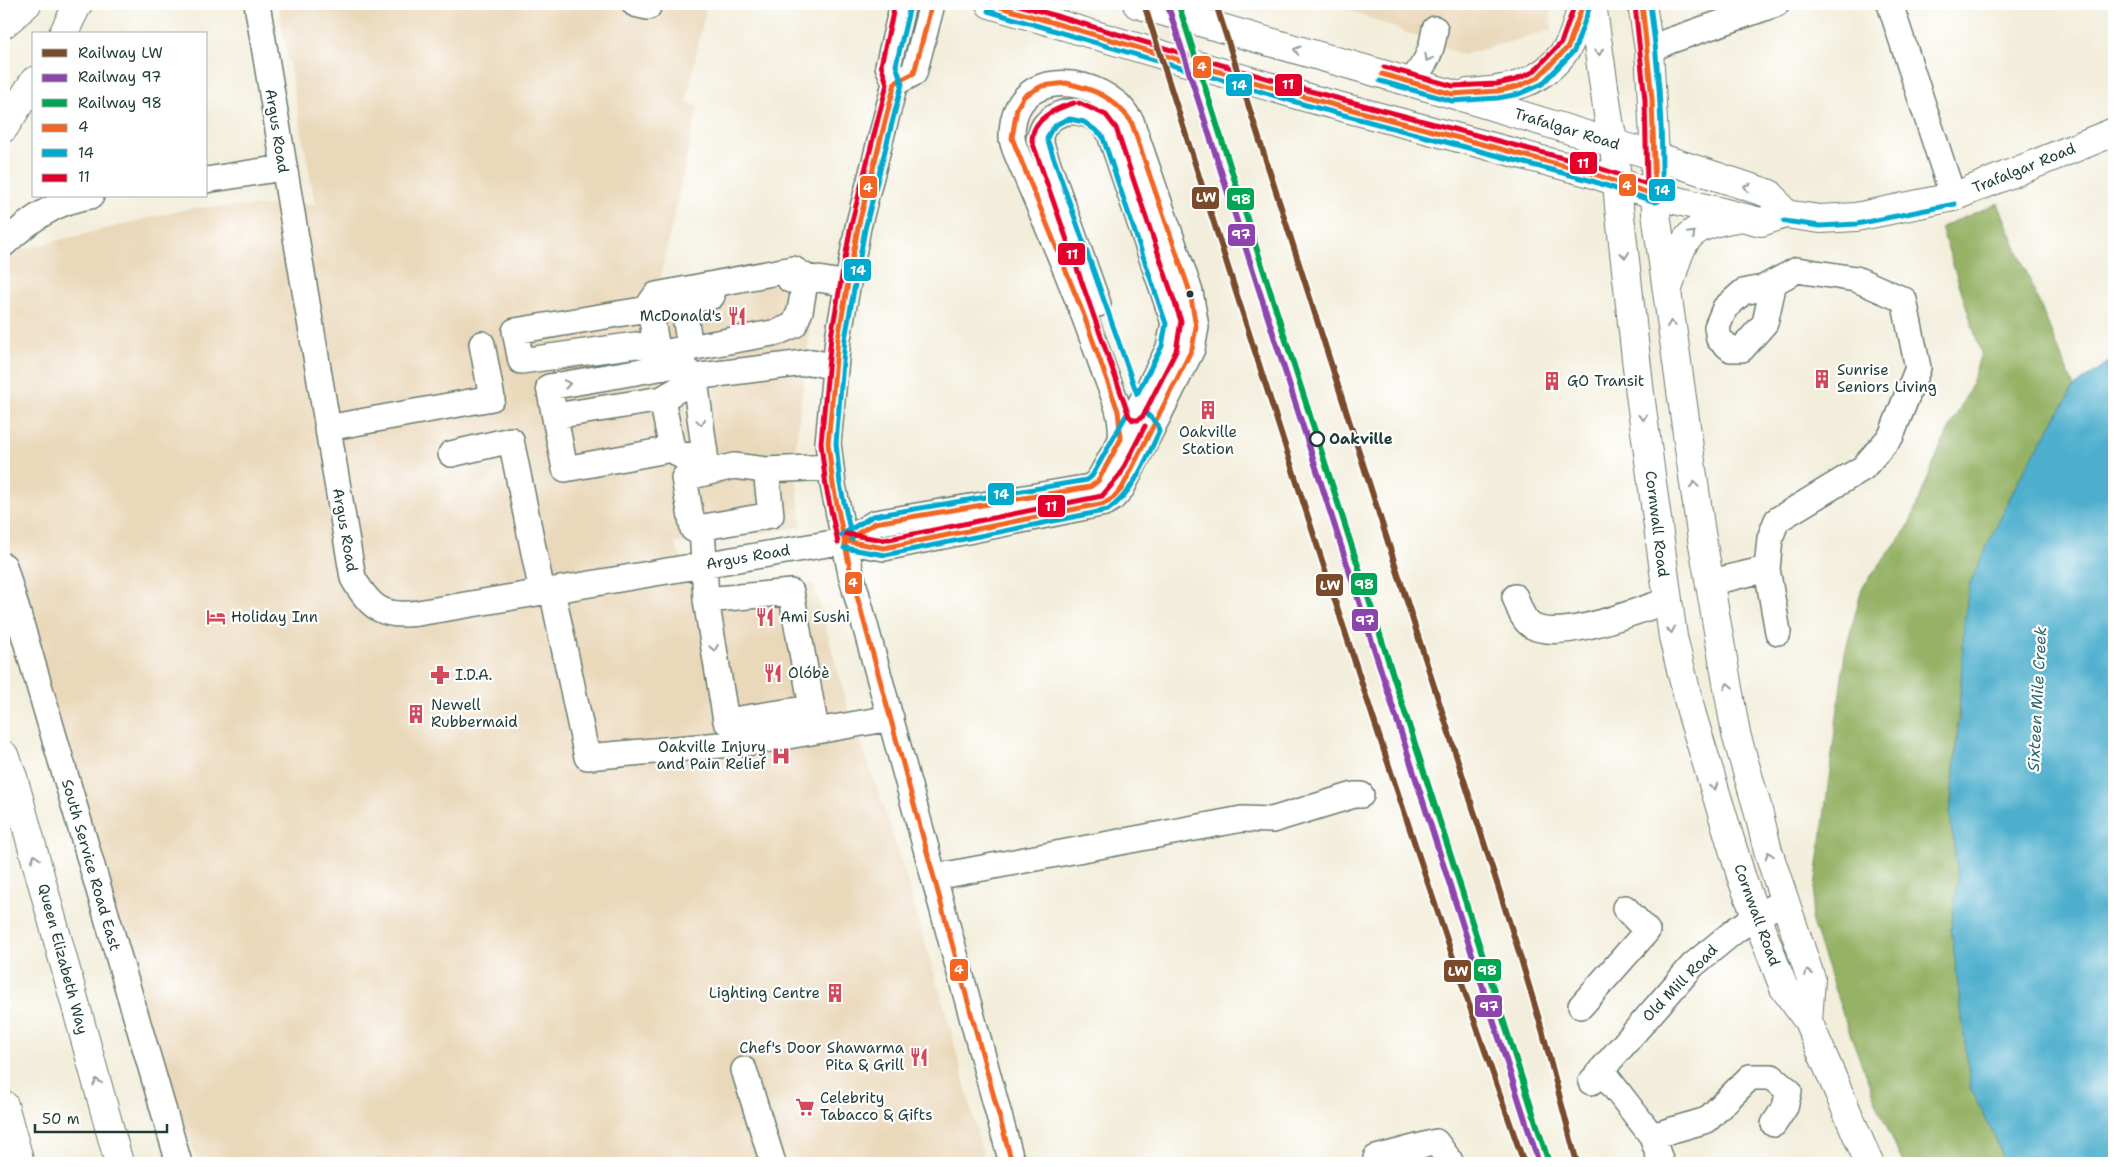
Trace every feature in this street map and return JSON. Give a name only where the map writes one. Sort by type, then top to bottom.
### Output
[{"type":"main road","points":[[4,24],[27,4]]},
{"type":"main road","points":[[64,32],[78,4]]},
{"type":"main road","name":"Trafalgar Road","points":[[990,4],[1308,98],[1591,173],[1655,195],[1761,222],[1785,214],[1820,219],[1856,217],[1953,197],[2114,132]]},
{"type":"main road","name":"Trafalgar Road","points":[[1137,4],[1452,94],[1655,156],[1770,194],[1785,214]]},
{"type":"main road","points":[[1452,94],[1498,91],[1517,87],[1537,78],[1568,47],[1583,4]]},
{"type":"main road","name":"Cornwall Road","points":[[1592,4],[1614,144],[1640,394],[1670,625],[1692,714],[1743,882],[1756,918],[1784,988],[1808,1021],[1869,1163]]},
{"type":"main road","name":"Cornwall Road","points":[[1642,4],[1649,50],[1655,156],[1655,195],[1666,295],[1709,586],[1736,734],[1783,901],[1811,980],[1808,1021]]},
{"type":"main road","points":[[4,128],[32,84]]},
{"type":"main road","points":[[1666,295],[1679,251],[1692,233],[1708,223],[1739,217]]},
{"type":"main road","points":[[1667,601],[1709,586]]},
{"type":"main road","name":"Queen Elizabeth Way","points":[[4,739],[9,766],[119,1163]]},
{"type":"main road","points":[[4,1105],[20,1163]]},
{"type":"street","name":"Argus Road","points":[[256,4],[353,578],[363,597],[374,606],[389,614],[403,615],[845,541]]},
{"type":"street","points":[[635,4],[648,7],[650,4]]},
{"type":"street","points":[[903,4],[888,66],[895,83],[858,227],[848,284],[835,367],[828,442],[851,574],[1012,1163]]},
{"type":"street","points":[[895,83],[914,73],[932,4]]},
{"type":"street","points":[[1649,50],[1669,41],[1776,4]]},
{"type":"street","points":[[1890,4],[1953,197]]},
{"type":"street","points":[[1411,82],[1426,62],[1432,50],[1435,29]]},
{"type":"street","points":[[845,541],[875,523],[1090,487],[1098,481],[1121,439],[1122,431],[1118,410],[1082,307],[1018,159],[1012,138],[1017,108],[1024,96],[1042,86],[1066,83],[1094,89],[1117,103],[1131,121],[1190,292],[1196,327],[1192,349],[1144,421],[1121,439]]},
{"type":"street","points":[[845,541],[884,548],[1105,504],[1122,488],[1169,348],[1174,323],[1110,130],[1102,121],[1076,110],[1061,114],[1045,125],[1039,139],[1144,421]]},
{"type":"street","points":[[208,180],[283,168]]},
{"type":"street","points":[[4,244],[19,230],[43,213],[72,199],[78,198]]},
{"type":"street","points":[[658,348],[648,305],[656,295],[793,269],[806,277]]},
{"type":"street","points":[[1774,282],[1797,270],[1856,279],[1904,300],[1918,368],[1891,436],[1862,468],[1777,520],[1770,538],[1767,569],[1778,632]]},
{"type":"street","points":[[806,277],[800,311],[794,325],[778,332],[667,352],[658,348],[636,345],[521,361],[519,354],[515,331],[650,309],[806,277],[848,284]]},
{"type":"street","points":[[683,302],[690,348]]},
{"type":"street","points":[[327,428],[492,398],[482,344]]},
{"type":"street","points":[[555,416],[662,399],[701,376],[812,362],[835,367]]},
{"type":"street","points":[[662,399],[672,449],[681,456],[705,454],[695,380],[682,364],[549,387],[565,469],[672,449]]},
{"type":"street","points":[[451,454],[511,440],[587,757],[753,742],[814,720]]},
{"type":"street","points":[[766,470],[771,515],[693,529],[684,478],[734,466],[766,470],[831,467]]},
{"type":"street","points":[[702,527],[706,600],[726,721],[891,718]]},
{"type":"street","name":"South Service Road East","points":[[4,566],[179,1163]]},
{"type":"street","points":[[1709,586],[1720,580],[1767,569]]},
{"type":"street","points":[[706,600],[791,592],[814,720]]},
{"type":"street","points":[[1514,597],[1522,616],[1532,626],[1549,630],[1567,631],[1667,601]]},
{"type":"street","points":[[935,877],[1242,819],[1272,820],[1354,794],[1361,795]]},
{"type":"street","name":"Old Mill Road","points":[[1652,1136],[1596,1076],[1712,948],[1783,901]]},
{"type":"street","points":[[1581,1006],[1647,931],[1625,908]]},
{"type":"street","points":[[744,1070],[773,1163]]},
{"type":"street","points":[[1661,1163],[1652,1136],[1706,1120],[1750,1077],[1772,1077],[1789,1091],[1785,1107],[1774,1124]]},
{"type":"street","points":[[1376,1158],[1436,1142],[1450,1161],[1448,1163]]},
{"type":"shaded area","points":[[278,4],[707,4],[686,102],[698,106],[659,284],[818,263],[794,459],[802,527],[674,543],[699,590],[814,584],[847,705],[889,822],[948,1019],[985,1163],[197,1163],[29,667],[4,542],[4,265],[11,252],[190,208],[315,204]]},
{"type":"shaded area","points":[[1334,4],[1550,4],[1552,30],[1463,55]]},
{"type":"green space","points":[[1998,203],[2074,387],[2019,479],[1969,585],[1950,815],[1958,878],[1951,928],[1971,1091],[1990,1126],[2005,1163],[1903,1163],[1876,1102],[1843,1015],[1811,919],[1845,653],[1862,588],[1908,527],[1940,448],[1971,386],[1981,353],[1941,227]]},
{"type":"water","name":"Sixteen Mile Creek","points":[[2114,358],[2114,1163],[2005,1163],[1990,1126],[1971,1091],[1951,928],[1958,878],[1950,815],[1959,723],[1964,622],[1969,585],[2019,479],[2074,387]]},
{"type":"rail line","name":"LW","points":[[1144,4],[1377,730],[1524,1163]]},
{"type":"rail line","name":"LW","points":[[1216,4],[1518,949],[1543,1033],[1577,1163]]},
{"type":"rail line","name":"97","points":[[1168,6],[1539,1163]]},
{"type":"rail line","name":"98","points":[[1179,6],[1549,1163]]},
{"type":"transit line","name":"11","points":[[838,543],[826,487],[821,443],[831,337],[851,225],[887,84],[881,65],[895,4]]},
{"type":"transit line","name":"4","points":[[932,4],[914,73],[895,83],[858,227],[838,338],[828,443],[833,485],[851,574],[1012,1163]]},
{"type":"transit line","name":"4","points":[[990,4],[1308,98],[1591,173],[1655,195],[1652,99],[1642,4]]},
{"type":"transit line","name":"11","points":[[1016,4],[1310,91],[1593,166],[1647,184],[1645,100],[1635,5]]},
{"type":"transit line","name":"11","points":[[1384,67],[1453,86],[1497,84],[1515,80],[1533,72],[1561,43],[1575,4]]},
{"type":"transit line","name":"4","points":[[1382,74],[1452,94],[1498,91],[1517,87],[1537,78],[1568,47],[1583,4]]},
{"type":"transit line","name":"14","points":[[988,11],[1306,105],[1589,180],[1656,202],[1662,196],[1662,147],[1656,51],[1650,4]]},
{"type":"transit line","name":"14","points":[[852,539],[840,484],[836,443],[845,339],[865,229],[902,84],[896,65],[910,6]]},
{"type":"transit line","name":"14","points":[[1380,81],[1452,101],[1498,98],[1519,94],[1542,84],[1574,51],[1590,6]]},
{"type":"transit line","name":"4","points":[[1066,83],[1103,95],[1124,112],[1131,121],[1190,292],[1196,327],[1192,349],[1122,488],[1113,498],[1105,503],[884,548],[845,541],[875,523],[1090,487],[1098,481],[1121,439],[1118,411],[1083,313],[1012,138],[1017,108],[1024,96],[1042,86],[1066,83]]},
{"type":"transit line","name":"11","points":[[1074,103],[1053,111],[1046,116],[1036,126],[1032,141],[1129,416],[1133,420],[1138,420],[1143,416],[1176,351],[1181,321],[1116,128],[1106,115],[1079,103]]},
{"type":"transit line","name":"14","points":[[1070,119],[1084,122],[1102,135],[1166,324],[1162,346],[1137,394],[1047,139],[1055,126],[1070,119]]},
{"type":"transit line","name":"14","points":[[1784,221],[1820,226],[1857,224],[1955,204]]},
{"type":"transit line","name":"14","points":[[841,535],[873,516],[1087,480],[1092,476],[1128,412]]},
{"type":"transit line","name":"14","points":[[844,548],[885,555],[1108,510],[1117,503],[1132,485],[1159,432],[1158,425],[1145,412]]},
{"type":"transit line","name":"11","points":[[846,534],[884,540],[1102,496],[1120,475],[1145,426]]},
{"type":"place","name":"McDonald's","points":[[737,316]]},
{"type":"place","name":"Sunrise Seniors Living","points":[[1822,379]]},
{"type":"place","name":"GO Transit","points":[[1552,381]]},
{"type":"place","name":"Oakville Station","points":[[1208,410]]},
{"type":"place","name":"Oakville","points":[[1317,439]]},
{"type":"place","name":"Holiday Inn","points":[[216,617]]},
{"type":"place","name":"Ami Sushi","points":[[765,617]]},
{"type":"place","name":"Olóbè","points":[[773,673]]},
{"type":"place","name":"I.D.A.","points":[[440,675]]},
{"type":"place","name":"Newell Rubbermaid","points":[[416,714]]},
{"type":"place","name":"Oakville Injury and Pain Relief","points":[[781,756]]},
{"type":"place","name":"Lighting Centre","points":[[835,993]]},
{"type":"place","name":"Chef's Door Shawarma Pita & Grill","points":[[919,1057]]},
{"type":"place","name":"Celebrity Tabacco & Gifts","points":[[805,1107]]}]
